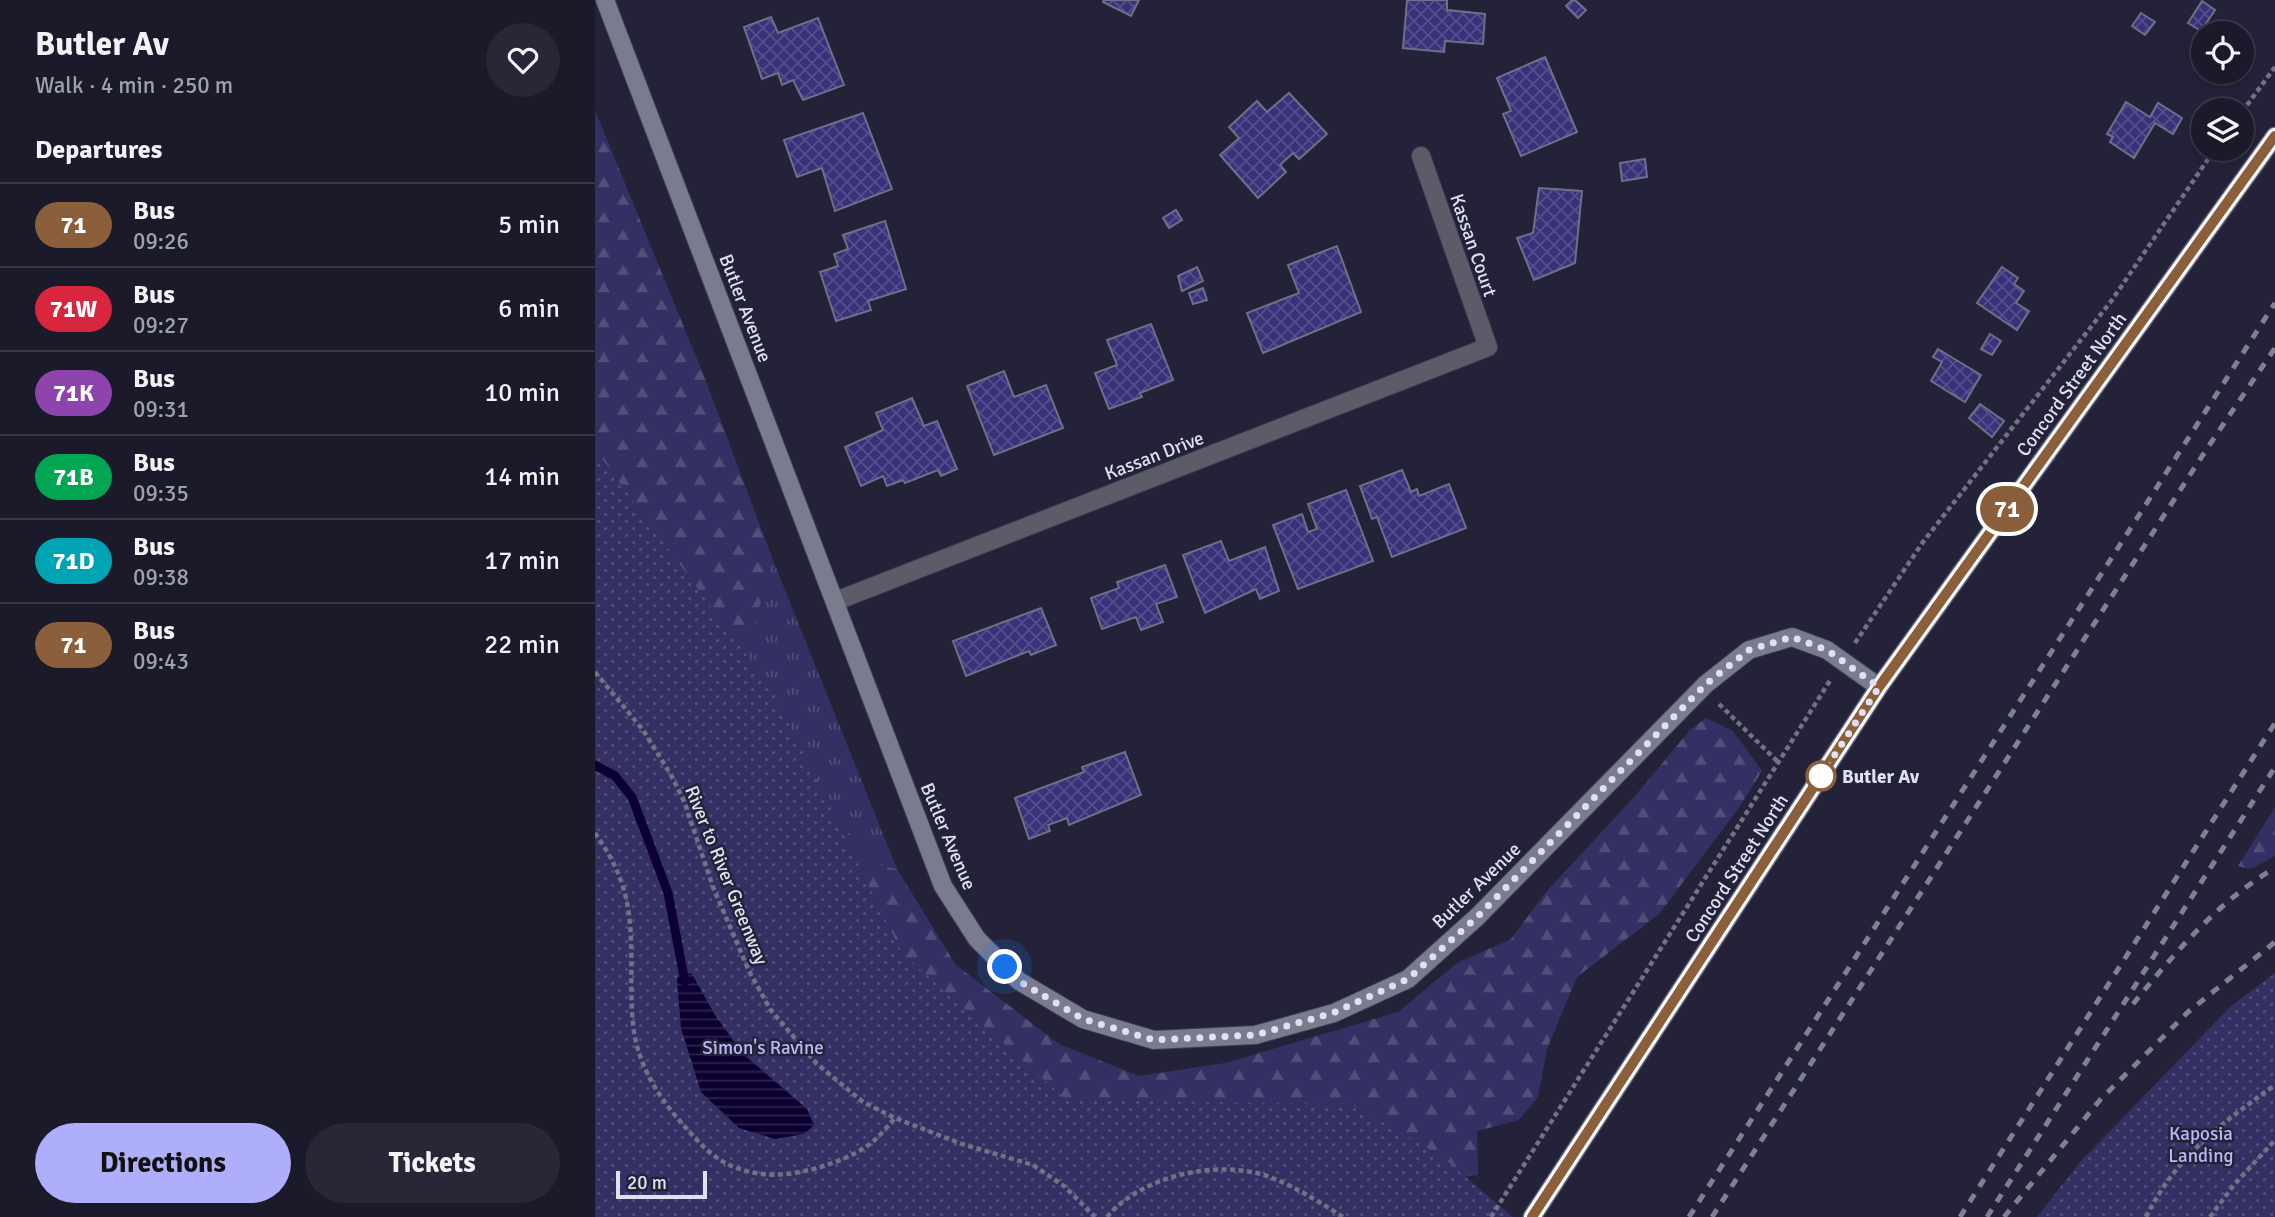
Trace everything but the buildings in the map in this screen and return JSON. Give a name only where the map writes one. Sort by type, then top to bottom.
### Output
[{"type":"street","name":"Butler Avenue","points":[[605,0],[943,886],[978,939],[1019,981],[1083,1019],[1154,1040],[1255,1035],[1333,1013],[1408,979],[1477,917],[1706,684],[1749,650],[1792,637],[1827,650],[1879,687]]},
{"type":"street","name":"Concord Street North","points":[[1532,1217],[1879,687],[2275,136]]},
{"type":"street","name":"Kassan Court","points":[[1421,156],[1488,347]]},
{"type":"street","name":"Kassan Drive","points":[[836,601],[1488,347]]},
{"type":"path","points":[[2252,98],[2275,67]]},
{"type":"path","name":"River to River Greenway","points":[[595,672],[643,730],[671,775],[684,801],[713,887],[749,971],[770,1009],[816,1063],[863,1102],[895,1118],[962,1144],[1033,1165],[1063,1186],[1094,1217]]},
{"type":"path","points":[[1722,709],[1778,762]]},
{"type":"path","points":[[595,832],[614,862],[629,914],[634,1033],[646,1069],[664,1105],[698,1142],[718,1159],[741,1171],[769,1174],[800,1172],[827,1164],[865,1147],[895,1118]]},
{"type":"path","points":[[2146,1217],[2156,1197],[2182,1160],[2208,1135],[2275,1084]]},
{"type":"path","points":[[2210,1217],[2233,1186],[2275,1140]]},
{"type":"path","points":[[1107,1217],[1116,1206],[1156,1181],[1199,1171],[1222,1170],[1264,1175],[1302,1191],[1343,1217]]},
{"type":"green space","points":[[595,110],[704,376],[773,560],[741,672],[797,776],[880,866],[897,869],[956,965],[1059,1044],[1139,1076],[1225,1063],[1398,1012],[1457,963],[1511,939],[1545,893],[1635,796],[1690,730],[1706,718],[1733,731],[1762,771],[1741,805],[1659,914],[1577,977],[1547,1049],[1538,1097],[1519,1120],[1477,1131],[1478,1175],[1414,1183],[1099,1200],[595,642]]},
{"type":"green space","name":"Simon's Ravine","points":[[595,449],[773,691],[902,953],[1067,1100],[1351,1104],[1440,1155],[1513,1217],[595,1217]]},
{"type":"green space","points":[[773,560],[897,869],[880,866],[797,776],[741,671]]},
{"type":"green space","points":[[2275,807],[2275,856],[2250,869],[2238,866]]},
{"type":"green space","name":"Kaposia Landing","points":[[2275,973],[2275,1217],[2037,1217],[2079,1163],[2230,1007]]},
{"type":"shaded area","points":[[683,972],[692,974],[715,1015],[742,1053],[807,1109],[814,1125],[804,1134],[775,1139],[739,1128],[701,1092],[681,1028],[677,979]]},
{"type":"waterway","points":[[595,765],[615,776],[632,797],[668,893],[685,982]]},
{"type":"railway","points":[[1689,1217],[2275,303]]},
{"type":"railway","points":[[1712,1217],[2208,447],[2275,348]]},
{"type":"railway","points":[[1960,1217],[2275,723]]},
{"type":"railway","points":[[1987,1217],[2275,767]]},
{"type":"railway","points":[[2133,1004],[2216,912],[2254,881],[2275,868]]},
{"type":"railway","points":[[2004,1217],[2100,1100],[2188,1012],[2275,942]]},
{"type":"bus line","name":"71","points":[[1532,1217],[1879,687],[2275,136]]},
{"type":"place","name":"Butler Av","points":[[1821,776]]},
{"type":"route","points":[[1005,967],[1019,981],[1083,1019],[1154,1040],[1255,1035],[1333,1013],[1408,979],[1477,917],[1706,684],[1749,650],[1792,637],[1827,650],[1879,687],[1821,776]]}]
